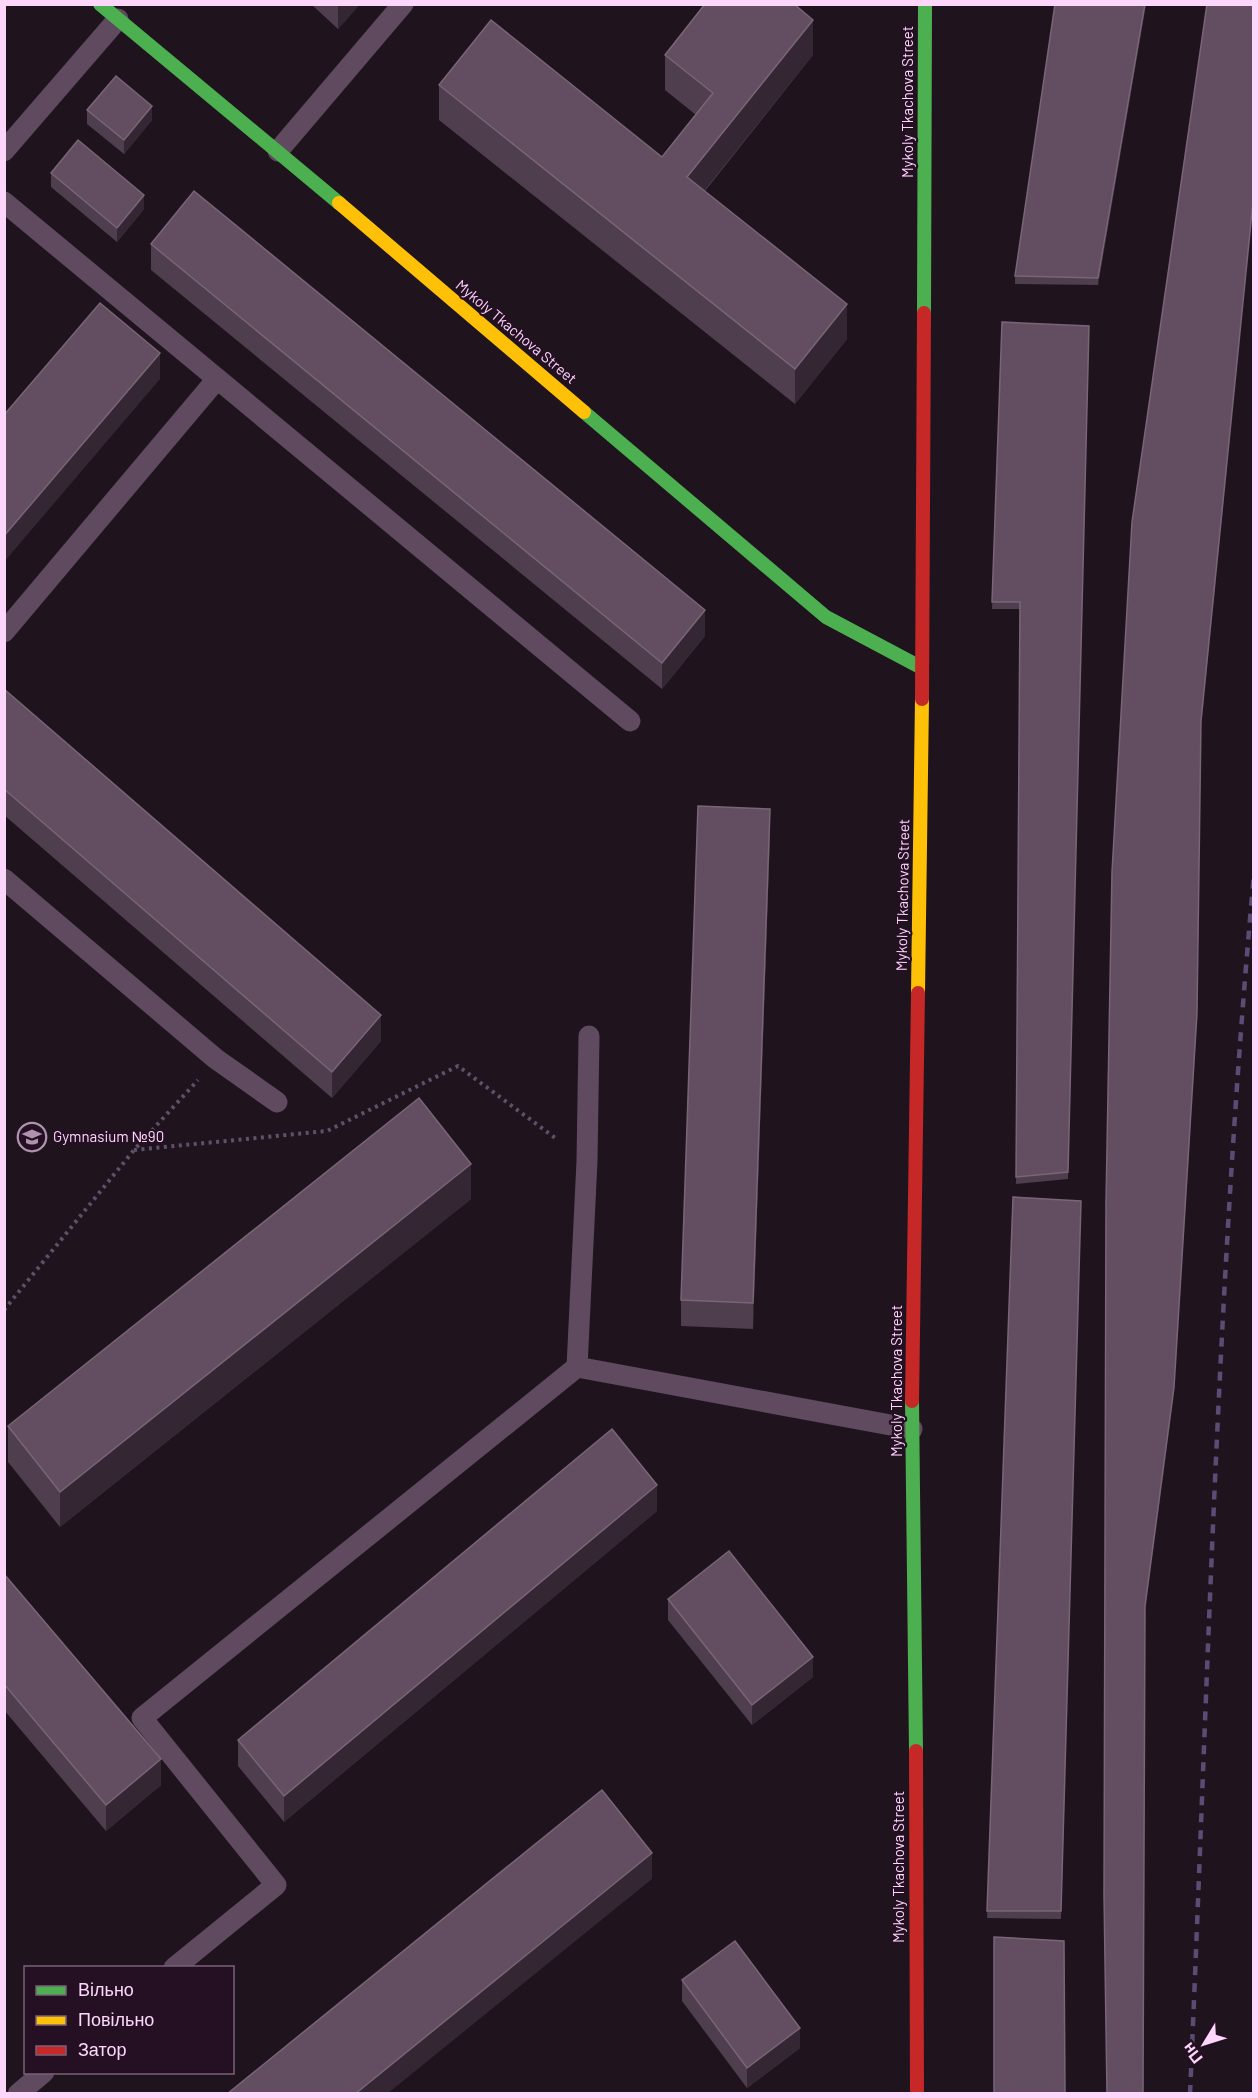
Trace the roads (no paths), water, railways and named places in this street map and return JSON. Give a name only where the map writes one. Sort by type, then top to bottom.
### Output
[{"type":"street","name":"Mykoly Tkachova Street","points":[[100,4],[278,151],[826,617],[922,668]]},
{"type":"street","name":"Mykoly Tkachova Street","points":[[917,2094],[915,1529],[912,1429],[922,668],[925,4]]},
{"type":"lane","points":[[278,151],[403,4]]},
{"type":"lane","points":[[4,151],[118,19]]},
{"type":"lane","points":[[4,202],[630,721]]},
{"type":"lane","points":[[4,632],[217,379]]},
{"type":"lane","points":[[4,879],[216,1059],[277,1102]]},
{"type":"lane","points":[[176,1966],[276,1885],[142,1718],[577,1367],[587,1161],[589,1036]]},
{"type":"lane","points":[[577,1367],[912,1429]]},
{"type":"lane","points":[[18,2094],[43,2074]]},
{"type":"railway","points":[[1190,2094],[1222,1331],[1241,1026],[1254,874]]},
{"type":"place","name":"Gymnasium №90","points":[[32,1137]]}]
